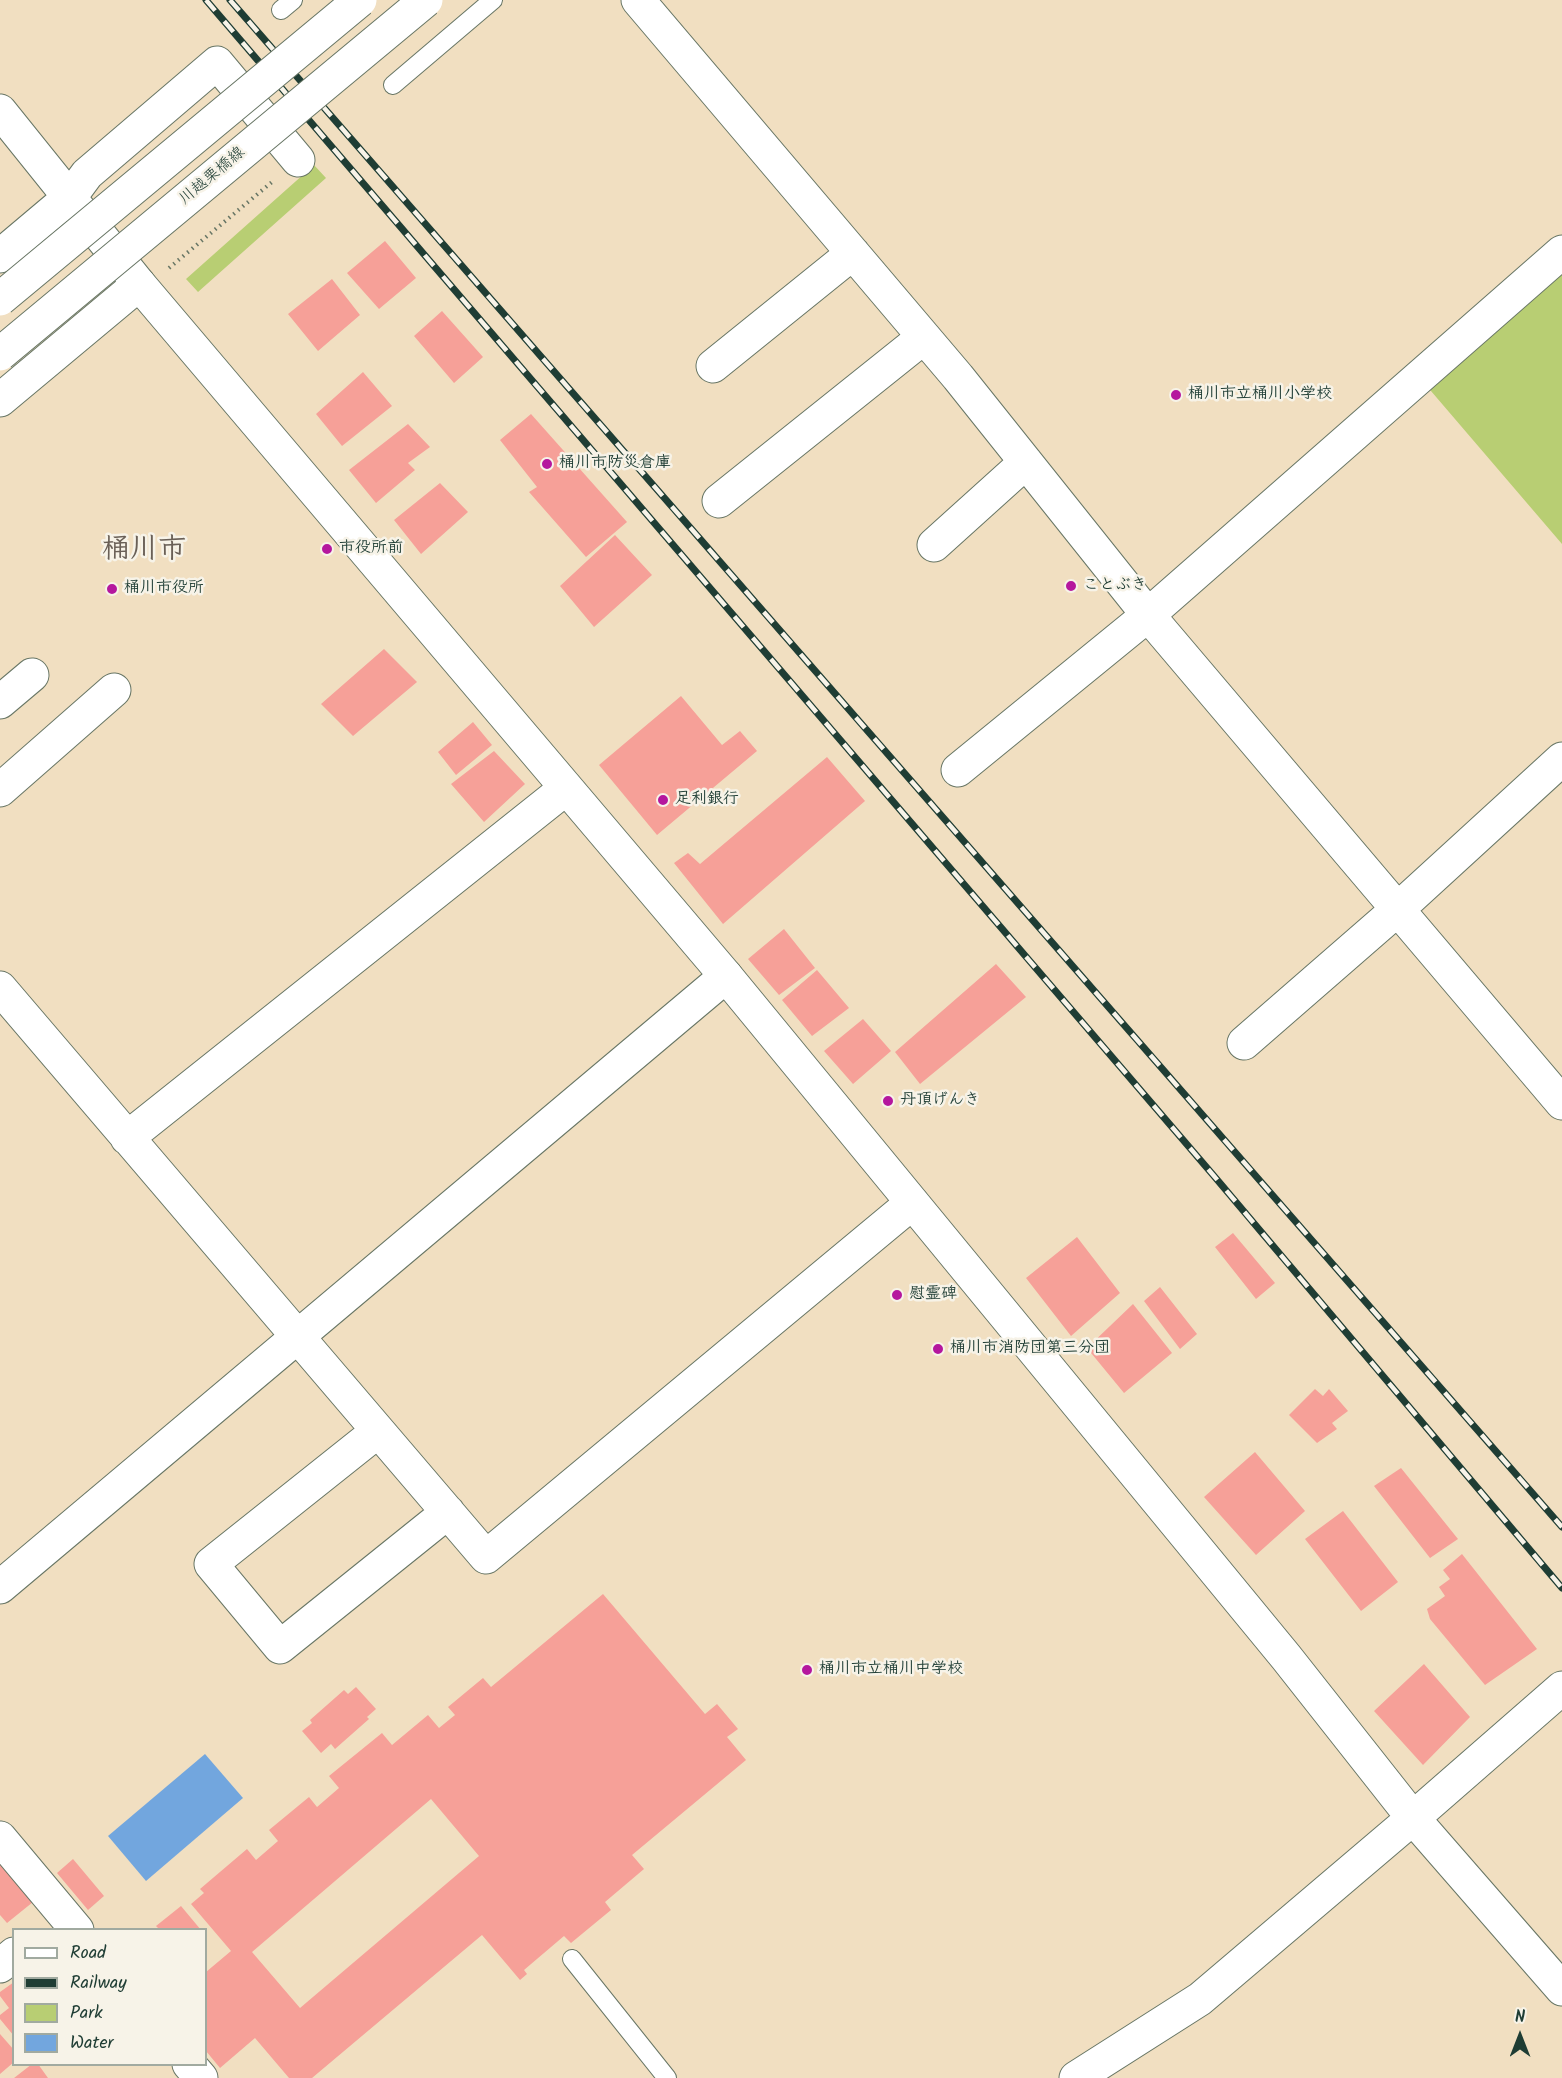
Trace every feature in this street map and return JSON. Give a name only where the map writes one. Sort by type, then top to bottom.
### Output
[{"type":"street","points":[[0,299],[360,0]]},
{"type":"street","name":"川越栗橋線","points":[[0,354],[426,0]]},
{"type":"street","points":[[638,0],[924,337],[1148,615],[1562,1103]]},
{"type":"street","points":[[0,256],[70,197],[87,174],[217,63],[297,160]]},
{"type":"street","points":[[0,111],[139,284],[565,789],[726,976],[1286,1657],[1413,1818],[1562,1989]]},
{"type":"street","points":[[958,770],[1148,615],[1562,252]]},
{"type":"street","points":[[713,366],[853,253]]},
{"type":"street","points":[[0,400],[139,284]]},
{"type":"street","points":[[719,501],[924,337]]},
{"type":"street","points":[[934,545],[1026,462]]},
{"type":"street","points":[[0,702],[32,675]]},
{"type":"street","points":[[0,790],[114,690]]},
{"type":"street","points":[[1244,1043],[1398,909],[1562,759]]},
{"type":"street","points":[[127,1138],[565,789]]},
{"type":"street","points":[[0,1587],[726,976]]},
{"type":"street","points":[[0,988],[486,1557],[912,1203]]},
{"type":"street","points":[[378,1431],[211,1564],[280,1647],[448,1512]]},
{"type":"street","points":[[1076,2078],[1200,1999],[1562,1688]]},
{"type":"street","points":[[0,1839],[60,1924]]},
{"type":"street","points":[[0,1966],[12,1956]]},
{"type":"street","points":[[191,2066],[201,2078]]},
{"type":"lane","points":[[393,85],[493,0]]},
{"type":"lane","points":[[572,1959],[667,2078]]},
{"type":"path","points":[[139,284],[157,278],[297,160]]},
{"type":"green space","points":[[314,165],[326,178],[198,292],[186,279]]},
{"type":"green space","points":[[1562,255],[1562,544],[1419,377]]},
{"type":"water","points":[[205,1754],[243,1798],[146,1881],[108,1836]]},
{"type":"building","points":[[385,241],[416,278],[379,309],[347,273]]},
{"type":"building","points":[[332,279],[360,315],[318,351],[288,314]]},
{"type":"building","points":[[442,311],[483,357],[454,383],[414,336]]},
{"type":"building","points":[[363,372],[392,406],[342,446],[316,414]]},
{"type":"building","name":"桶川市防災倉庫","points":[[531,414],[627,522],[586,557],[529,492],[537,487],[500,440]]},
{"type":"building","points":[[408,424],[430,447],[408,463],[415,470],[376,503],[349,470]]},
{"type":"building","points":[[440,483],[468,512],[421,554],[394,520]]},
{"type":"building","points":[[615,535],[652,575],[594,627],[560,586]]},
{"type":"building","points":[[384,649],[417,682],[353,736],[321,704]]},
{"type":"building","name":"足利銀行","points":[[681,696],[722,745],[740,731],[757,751],[657,835],[599,765]]},
{"type":"building","points":[[473,722],[492,745],[456,775],[438,752]]},
{"type":"building","points":[[494,751],[525,784],[484,822],[451,784]]},
{"type":"building","points":[[827,757],[865,801],[723,924],[674,863],[688,853],[700,864]]},
{"type":"building","points":[[784,929],[815,968],[779,995],[748,959]]},
{"type":"building","points":[[996,964],[1026,997],[920,1084],[895,1052]]},
{"type":"building","points":[[817,970],[849,1008],[812,1036],[782,1000]]},
{"type":"building","points":[[863,1019],[891,1051],[853,1084],[824,1051]]},
{"type":"building","points":[[1233,1233],[1275,1283],[1256,1299],[1215,1247]]},
{"type":"building","points":[[1077,1237],[1120,1293],[1071,1336],[1026,1278]]},
{"type":"building","points":[[1160,1287],[1197,1334],[1180,1349],[1144,1301]]},
{"type":"building","points":[[1133,1304],[1172,1353],[1124,1393],[1087,1348]]},
{"type":"building","points":[[1315,1389],[1323,1396],[1329,1389],[1348,1411],[1332,1423],[1337,1429],[1317,1443],[1289,1415]]},
{"type":"building","points":[[1255,1452],[1305,1511],[1256,1555],[1204,1497]]},
{"type":"building","points":[[1401,1468],[1458,1539],[1430,1558],[1374,1486]]},
{"type":"building","points":[[1343,1511],[1398,1582],[1361,1611],[1305,1539]]},
{"type":"building","points":[[1462,1554],[1537,1649],[1485,1685],[1430,1619],[1427,1609],[1445,1596],[1439,1587],[1450,1579],[1443,1570]]},
{"type":"building","points":[[603,1594],[705,1714],[717,1704],[738,1729],[727,1737],[746,1760],[632,1855],[644,1869],[605,1902],[611,1910],[571,1943],[564,1936],[524,1970],[527,1974],[520,1980],[482,1935],[312,2078],[289,2078],[255,2038],[220,2068],[207,2052],[207,1971],[231,1951],[191,1904],[204,1893],[200,1889],[247,1849],[256,1860],[278,1841],[269,1830],[309,1797],[317,1807],[339,1788],[329,1776],[382,1733],[392,1745],[428,1715],[439,1728],[455,1715],[448,1707],[483,1678],[491,1687]],"holes":[[[431,1799],[479,1856],[300,2008],[252,1952]]]},
{"type":"building","points":[[1424,1664],[1470,1717],[1423,1765],[1374,1711]]},
{"type":"building","points":[[356,1687],[376,1709],[367,1717],[369,1719],[335,1749],[331,1744],[321,1753],[302,1731],[312,1723],[310,1720],[344,1690],[348,1694]]},
{"type":"building","points":[[73,1859],[104,1896],[88,1910],[57,1873]]},
{"type":"building","points":[[0,1861],[33,1902],[7,1923],[0,1915]]},
{"type":"building","points":[[181,1906],[199,1928],[158,1928],[156,1926]]},
{"type":"building","points":[[12,1983],[12,2034],[0,2019],[0,2015],[9,2008],[0,1996],[0,1992]]},
{"type":"building","points":[[0,2034],[12,2048],[12,2064],[0,2074]]},
{"type":"building","points":[[29,2066],[39,2066],[48,2078],[14,2078]]},
{"type":"railway","points":[[206,0],[1214,1176],[1562,1588]]},
{"type":"railway","points":[[230,0],[1562,1527]]},
{"type":"place","name":"桶川市立桶川小学校","points":[[1176,395]]},
{"type":"place","name":"桶川市防災倉庫","points":[[547,464]]},
{"type":"place","name":"市役所前","points":[[327,549]]},
{"type":"place","name":"ことぶき","points":[[1071,586]]},
{"type":"place","name":"桶川市役所","points":[[112,589]]},
{"type":"place","name":"足利銀行","points":[[663,800]]},
{"type":"place","name":"丹頂げんき","points":[[888,1101]]},
{"type":"place","name":"慰霊碑","points":[[897,1295]]},
{"type":"place","name":"桶川市消防団第三分団","points":[[938,1349]]},
{"type":"place","name":"桶川市立桶川中学校","points":[[807,1670]]},
{"type":"district","name":"桶川市","points":[[144,552]]}]
